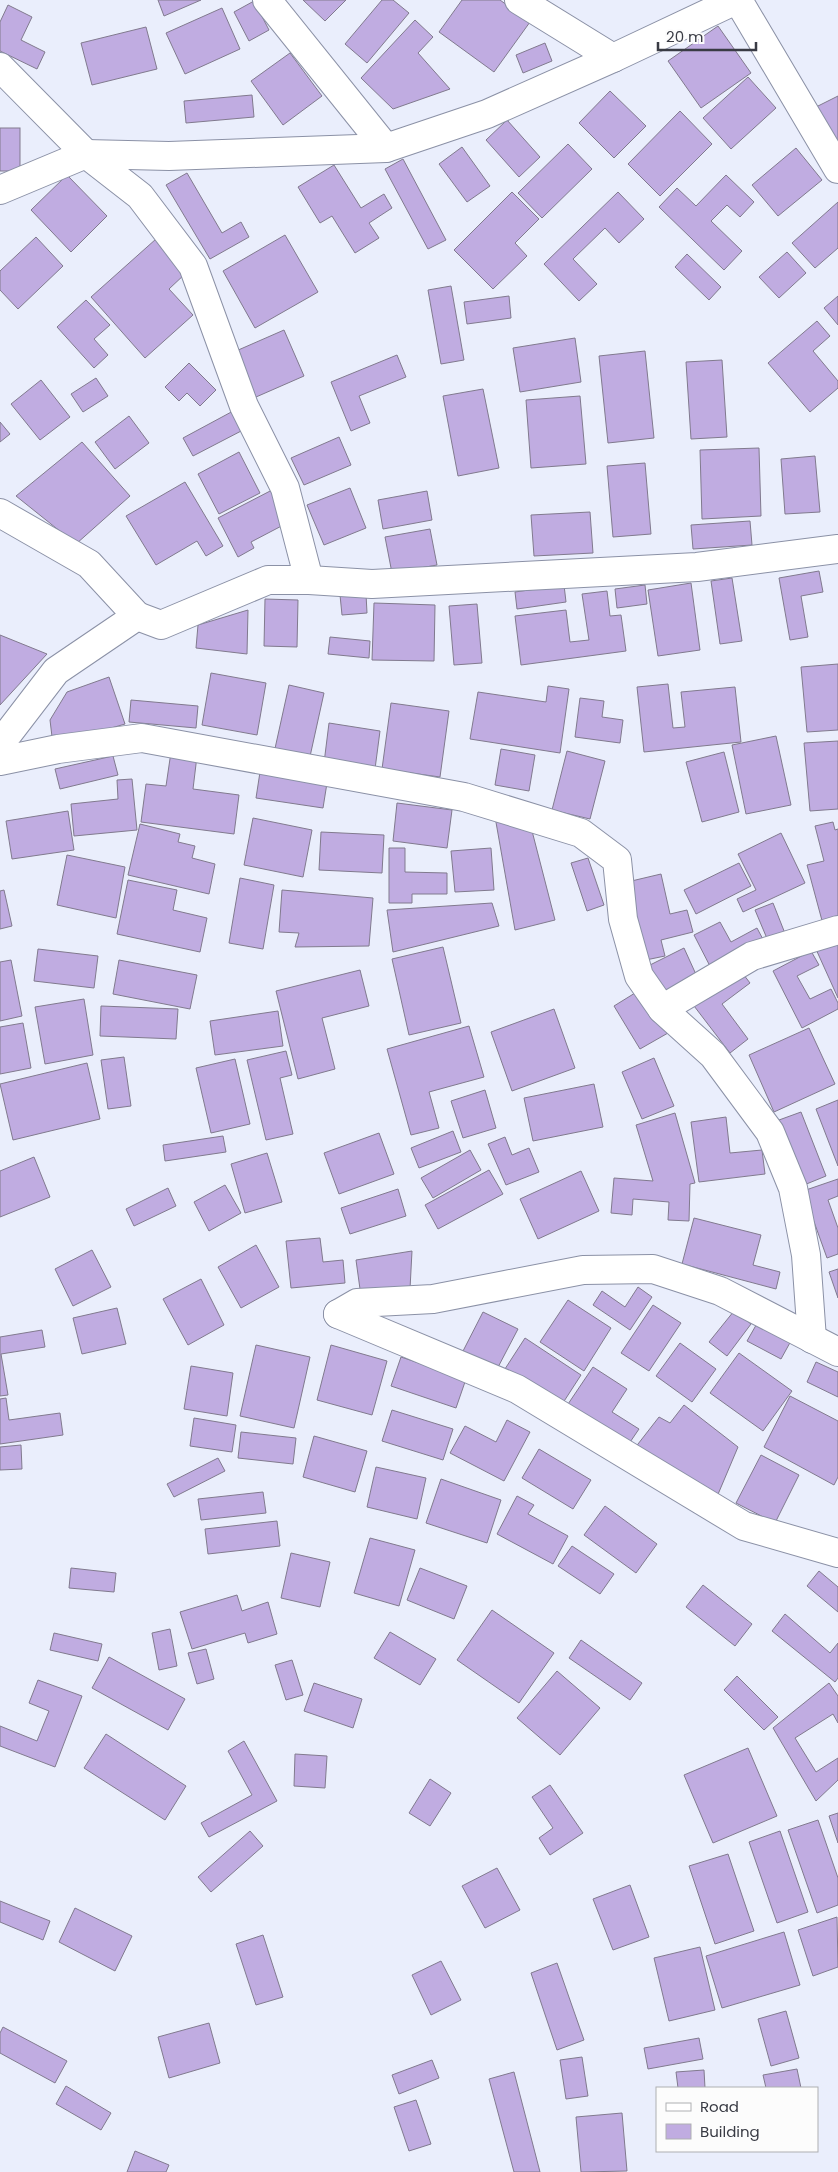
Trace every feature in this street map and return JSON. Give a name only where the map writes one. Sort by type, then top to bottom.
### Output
[{"type":"street","points":[[267,0],[386,148]]},
{"type":"street","points":[[519,0],[613,58]]},
{"type":"street","points":[[0,190],[86,154],[169,156],[386,148],[487,114],[737,0],[838,169]]},
{"type":"street","points":[[0,66],[86,154],[140,196],[193,266],[244,406],[285,488],[310,580]]},
{"type":"street","points":[[1,518],[89,564],[136,616],[161,625],[268,580],[310,580],[372,584],[697,567],[838,549]]},
{"type":"street","points":[[0,744],[56,671],[136,616]]},
{"type":"street","points":[[0,761],[58,748],[142,738],[464,798],[581,833],[617,860],[623,919],[639,976],[662,1009],[713,1055],[770,1132],[793,1188],[806,1255],[812,1339]]},
{"type":"street","points":[[662,1009],[752,956],[838,930]]},
{"type":"street","points":[[838,1352],[720,1291],[653,1269],[583,1270],[433,1299],[357,1304],[338,1314],[516,1389],[744,1526],[838,1553]]},
{"type":"building","points":[[158,0],[201,0],[164,16]]},
{"type":"building","points":[[303,0],[346,0],[325,21]]},
{"type":"building","points":[[382,0],[393,0],[409,13],[367,63],[345,44]]},
{"type":"building","points":[[462,0],[500,0],[530,22],[494,72],[439,32]]},
{"type":"building","points":[[254,1],[269,30],[249,41],[234,12]]},
{"type":"building","points":[[8,5],[32,17],[21,40],[45,52],[37,69],[0,51],[0,22]]},
{"type":"building","points":[[222,8],[240,49],[185,74],[166,33]]},
{"type":"building","points":[[415,20],[433,37],[418,53],[450,89],[393,109],[361,78]]},
{"type":"building","points":[[718,26],[751,73],[701,108],[668,61]]},
{"type":"building","points":[[146,27],[157,69],[92,85],[81,43]]},
{"type":"building","points":[[545,43],[552,61],[523,73],[516,55]]},
{"type":"building","points":[[290,53],[322,96],[283,125],[251,81]]},
{"type":"building","points":[[748,77],[776,108],[731,149],[703,118]]},
{"type":"building","points":[[610,91],[646,126],[614,158],[579,123]]},
{"type":"building","points":[[252,95],[254,117],[186,123],[184,101]]},
{"type":"building","points":[[838,96],[838,149],[816,107]]},
{"type":"building","points":[[680,111],[712,144],[660,196],[628,164]]},
{"type":"building","points":[[507,120],[540,157],[519,177],[486,140]]},
{"type":"building","points":[[0,128],[20,128],[20,171],[0,171]]},
{"type":"building","points":[[568,144],[592,169],[542,218],[518,193]]},
{"type":"building","points":[[462,147],[490,186],[467,202],[439,164]]},
{"type":"building","points":[[796,148],[822,180],[778,216],[752,185]]},
{"type":"building","points":[[403,159],[446,240],[428,249],[385,169]]},
{"type":"building","points":[[334,165],[361,208],[384,194],[392,208],[369,223],[379,238],[355,253],[332,216],[320,223],[298,187]]},
{"type":"building","points":[[187,173],[222,233],[241,222],[249,237],[210,259],[166,185]]},
{"type":"building","points":[[67,175],[107,216],[71,252],[31,210]]},
{"type":"building","points":[[726,175],[754,202],[740,217],[727,205],[711,221],[742,251],[724,270],[659,207],[677,188],[696,206]]},
{"type":"building","points":[[512,192],[539,219],[515,243],[527,256],[493,289],[454,250]]},
{"type":"building","points":[[618,192],[644,219],[619,243],[605,228],[573,259],[597,284],[579,301],[544,264]]},
{"type":"building","points":[[838,202],[838,248],[815,268],[792,243]]},
{"type":"building","points":[[285,235],[318,292],[255,328],[223,271]]},
{"type":"building","points":[[36,237],[63,266],[18,309],[0,290],[0,271]]},
{"type":"building","points":[[156,239],[186,273],[169,289],[193,315],[145,358],[91,297]]},
{"type":"building","points":[[787,252],[806,273],[779,298],[759,277]]},
{"type":"building","points":[[687,254],[721,287],[709,300],[675,267]]},
{"type":"building","points":[[451,286],[464,360],[441,364],[428,290]]},
{"type":"building","points":[[509,296],[511,318],[467,324],[464,302]]},
{"type":"building","points":[[838,296],[838,325],[824,308]]},
{"type":"building","points":[[86,300],[110,325],[94,339],[108,355],[94,368],[57,327]]},
{"type":"building","points":[[817,321],[830,336],[813,351],[838,381],[838,388],[810,412],[768,363]]},
{"type":"building","points":[[284,330],[304,376],[256,397],[236,351]]},
{"type":"building","points":[[575,338],[581,382],[520,392],[513,348]]},
{"type":"building","points":[[645,351],[654,438],[608,443],[599,356]]},
{"type":"building","points":[[397,355],[406,377],[359,396],[370,423],[351,431],[331,382]]},
{"type":"building","points":[[722,360],[727,437],[691,439],[686,362]]},
{"type":"building","points":[[189,363],[216,390],[200,406],[187,393],[179,401],[165,387]]},
{"type":"building","points":[[96,378],[108,396],[83,412],[71,394]]},
{"type":"building","points":[[41,380],[70,417],[40,440],[11,404]]},
{"type":"building","points":[[483,389],[499,468],[458,476],[443,396]]},
{"type":"building","points":[[580,396],[586,464],[531,468],[526,400]]},
{"type":"building","points":[[235,410],[245,429],[193,456],[183,438]]},
{"type":"building","points":[[129,416],[149,443],[115,469],[95,442]]},
{"type":"building","points":[[0,422],[10,434],[0,442]]},
{"type":"building","points":[[339,437],[351,465],[304,485],[291,458]]},
{"type":"building","points":[[82,442],[130,496],[76,544],[16,496]]},
{"type":"building","points":[[759,448],[761,516],[702,519],[700,450]]},
{"type":"building","points":[[239,452],[260,493],[219,514],[198,474]]},
{"type":"building","points":[[815,456],[820,512],[785,514],[781,459]]},
{"type":"building","points":[[645,463],[651,534],[613,537],[607,466]]},
{"type":"building","points":[[185,482],[223,546],[206,556],[197,541],[156,565],[126,516]]},
{"type":"building","points":[[350,488],[366,528],[324,545],[307,505]]},
{"type":"building","points":[[274,489],[291,521],[251,542],[254,548],[238,557],[218,518]]},
{"type":"building","points":[[427,491],[432,520],[383,529],[378,500]]},
{"type":"building","points":[[590,512],[593,553],[534,556],[531,515]]},
{"type":"building","points":[[750,521],[752,545],[693,549],[691,525]]},
{"type":"building","points":[[430,529],[437,565],[392,573],[385,537]]},
{"type":"building","points":[[819,571],[823,592],[801,596],[808,637],[790,640],[779,578]]},
{"type":"building","points":[[732,578],[742,641],[720,644],[711,581]]},
{"type":"building","points":[[691,583],[700,650],[658,656],[648,590]]},
{"type":"building","points":[[564,585],[566,602],[517,609],[515,592]]},
{"type":"building","points":[[645,585],[647,604],[617,608],[615,589]]},
{"type":"building","points":[[607,591],[610,616],[621,615],[626,651],[521,665],[515,616],[566,610],[570,642],[589,640],[582,594]]},
{"type":"building","points":[[366,594],[367,613],[342,615],[340,595]]},
{"type":"building","points":[[265,599],[298,600],[297,647],[264,646]]},
{"type":"building","points":[[374,603],[435,605],[434,661],[372,660]]},
{"type":"building","points":[[477,604],[482,663],[454,665],[449,606]]},
{"type":"building","points":[[248,610],[247,654],[196,648],[198,625]]},
{"type":"building","points":[[0,635],[47,654],[0,705]]},
{"type":"building","points":[[330,637],[370,641],[369,658],[328,654]]},
{"type":"building","points":[[838,664],[838,730],[807,732],[801,667]]},
{"type":"building","points":[[211,673],[266,683],[257,735],[202,725]]},
{"type":"building","points":[[109,677],[125,724],[53,745],[50,720],[67,692]]},
{"type":"building","points":[[668,684],[673,728],[685,727],[681,692],[735,687],[741,742],[644,752],[637,687]]},
{"type":"building","points":[[289,685],[324,693],[309,761],[274,753]]},
{"type":"building","points":[[548,686],[569,689],[560,753],[470,739],[478,692],[546,702]]},
{"type":"building","points":[[580,698],[604,701],[602,717],[623,720],[620,743],[575,737]]},
{"type":"building","points":[[131,700],[198,706],[196,728],[129,722]]},
{"type":"building","points":[[391,703],[449,711],[440,777],[382,769]]},
{"type":"building","points":[[329,723],[380,731],[375,769],[324,763]]},
{"type":"building","points":[[776,736],[791,805],[746,814],[732,745]]},
{"type":"building","points":[[838,741],[838,809],[810,811],[804,743]]},
{"type":"building","points":[[501,749],[535,755],[529,791],[495,785]]},
{"type":"building","points":[[567,751],[605,761],[590,819],[552,810]]},
{"type":"building","points":[[171,752],[197,756],[193,789],[239,795],[234,834],[141,822],[146,784],[166,786]]},
{"type":"building","points":[[724,752],[739,812],[702,822],[686,762]]},
{"type":"building","points":[[113,756],[118,775],[60,789],[55,769]]},
{"type":"building","points":[[260,772],[327,783],[323,808],[256,798]]},
{"type":"building","points":[[132,779],[137,830],[74,836],[71,804],[118,799],[117,780]]},
{"type":"building","points":[[397,803],[452,810],[447,848],[393,841]]},
{"type":"building","points":[[68,811],[74,850],[12,859],[6,821]]},
{"type":"building","points":[[494,811],[531,827],[555,920],[515,930]]},
{"type":"building","points":[[253,818],[312,830],[303,877],[244,865]]},
{"type":"building","points":[[833,822],[835,830],[838,829],[838,925],[824,928],[807,865],[824,861],[815,826]]},
{"type":"building","points":[[140,824],[180,834],[178,842],[195,846],[192,858],[215,864],[209,894],[128,875]]},
{"type":"building","points":[[321,832],[384,835],[382,873],[319,870]]},
{"type":"building","points":[[781,833],[805,883],[743,912],[737,899],[756,890],[738,854]]},
{"type":"building","points":[[389,848],[405,848],[405,872],[447,873],[447,894],[412,894],[412,903],[389,903]]},
{"type":"building","points":[[491,848],[494,890],[455,892],[451,851]]},
{"type":"building","points":[[67,855],[125,867],[116,918],[57,905]]},
{"type":"building","points":[[588,858],[604,905],[587,911],[571,863]]},
{"type":"building","points":[[739,863],[751,886],[696,914],[684,890]]},
{"type":"building","points":[[661,874],[670,914],[687,910],[693,932],[661,940],[665,956],[641,961],[623,883]]},
{"type":"building","points":[[240,878],[274,885],[263,949],[229,943]]},
{"type":"building","points":[[128,880],[177,890],[173,910],[207,918],[200,952],[117,934]]},
{"type":"building","points":[[4,890],[12,926],[0,929],[0,891]]},
{"type":"building","points":[[282,890],[373,898],[369,946],[295,947],[299,933],[279,932]]},
{"type":"building","points":[[492,903],[499,926],[393,952],[387,910]]},
{"type":"building","points":[[773,903],[788,941],[771,948],[755,910]]},
{"type":"building","points":[[720,922],[731,942],[757,928],[766,945],[713,972],[694,935]]},
{"type":"building","points":[[838,937],[838,998],[815,947]]},
{"type":"building","points":[[443,947],[461,1023],[409,1035],[392,959]]},
{"type":"building","points":[[684,948],[699,981],[662,999],[646,967]]},
{"type":"building","points":[[38,949],[98,956],[94,988],[34,981]]},
{"type":"building","points":[[811,951],[819,965],[797,976],[810,999],[831,989],[838,1003],[838,1009],[802,1028],[773,971]]},
{"type":"building","points":[[11,960],[22,1016],[0,1021],[0,962]]},
{"type":"building","points":[[119,960],[197,975],[190,1009],[113,994]]},
{"type":"building","points":[[737,966],[750,983],[722,1004],[748,1039],[730,1053],[691,1002]]},
{"type":"building","points":[[360,970],[369,1006],[322,1018],[335,1069],[298,1079],[276,991]]},
{"type":"building","points":[[635,993],[668,1033],[640,1049],[614,1006]]},
{"type":"building","points":[[84,999],[93,1055],[45,1064],[35,1007]]},
{"type":"building","points":[[101,1006],[178,1009],[176,1039],[100,1036]]},
{"type":"building","points":[[554,1009],[575,1068],[512,1091],[491,1032]]},
{"type":"building","points":[[278,1011],[283,1046],[215,1055],[210,1021]]},
{"type":"building","points":[[23,1023],[31,1068],[0,1074],[0,1027]]},
{"type":"building","points":[[469,1026],[484,1077],[429,1092],[439,1128],[411,1135],[387,1049]]},
{"type":"building","points":[[809,1028],[835,1084],[774,1112],[749,1055]]},
{"type":"building","points":[[286,1051],[292,1075],[280,1078],[293,1134],[266,1140],[247,1060]]},
{"type":"building","points":[[124,1057],[131,1106],[108,1109],[101,1060]]},
{"type":"building","points":[[654,1058],[674,1106],[642,1119],[622,1072]]},
{"type":"building","points":[[235,1059],[250,1124],[211,1133],[196,1068]]},
{"type":"building","points":[[87,1063],[100,1119],[13,1140],[0,1084]]},
{"type":"building","points":[[594,1084],[603,1127],[533,1141],[524,1098]]},
{"type":"building","points":[[485,1090],[496,1128],[463,1138],[451,1101]]},
{"type":"building","points":[[838,1100],[838,1166],[816,1109]]},
{"type":"building","points":[[801,1112],[826,1176],[804,1185],[779,1120]]},
{"type":"building","points":[[675,1113],[695,1183],[690,1184],[689,1221],[668,1220],[669,1202],[633,1199],[632,1215],[611,1213],[614,1178],[653,1181],[636,1125]]},
{"type":"building","points":[[726,1117],[730,1153],[762,1150],[765,1174],[699,1182],[691,1122]]},
{"type":"building","points":[[453,1131],[461,1152],[419,1168],[411,1148]]},
{"type":"building","points":[[379,1133],[394,1174],[339,1194],[324,1153]]},
{"type":"building","points":[[223,1136],[226,1152],[165,1161],[163,1145]]},
{"type":"building","points":[[505,1137],[512,1155],[529,1148],[539,1172],[506,1185],[488,1144]]},
{"type":"building","points":[[470,1150],[481,1170],[433,1198],[421,1178]]},
{"type":"building","points":[[267,1153],[282,1202],[245,1213],[231,1164]]},
{"type":"building","points":[[34,1157],[50,1197],[0,1217],[0,1171]]},
{"type":"building","points":[[489,1170],[503,1194],[438,1229],[425,1205]]},
{"type":"building","points":[[581,1171],[599,1211],[538,1239],[520,1199]]},
{"type":"building","points":[[838,1179],[838,1196],[828,1200],[838,1228],[838,1254],[827,1258],[803,1191]]},
{"type":"building","points":[[225,1185],[241,1213],[209,1231],[194,1202]]},
{"type":"building","points":[[168,1188],[176,1206],[134,1226],[126,1209]]},
{"type":"building","points":[[398,1189],[406,1216],[350,1234],[341,1208]]},
{"type":"building","points":[[694,1218],[761,1235],[753,1265],[780,1272],[776,1289],[682,1264]]},
{"type":"building","points":[[320,1238],[323,1262],[343,1260],[345,1283],[291,1288],[286,1241]]},
{"type":"building","points":[[256,1245],[279,1287],[241,1308],[218,1267]]},
{"type":"building","points":[[92,1250],[111,1287],[73,1306],[55,1269]]},
{"type":"building","points":[[412,1251],[410,1289],[360,1289],[356,1260]]},
{"type":"building","points":[[838,1269],[838,1298],[829,1272]]},
{"type":"building","points":[[201,1279],[224,1325],[188,1345],[163,1299]]},
{"type":"building","points":[[638,1287],[652,1297],[630,1330],[593,1305],[602,1291],[625,1307]]},
{"type":"building","points":[[568,1300],[611,1328],[584,1371],[540,1342]]},
{"type":"building","points":[[653,1305],[681,1323],[649,1371],[621,1353]]},
{"type":"building","points":[[117,1308],[126,1344],[82,1354],[73,1318]]},
{"type":"building","points":[[734,1311],[751,1324],[727,1356],[709,1342]]},
{"type":"building","points":[[483,1312],[518,1329],[496,1371],[462,1353]]},
{"type":"building","points":[[759,1320],[792,1339],[781,1359],[747,1341]]},
{"type":"building","points":[[42,1330],[45,1347],[1,1354],[8,1395],[0,1396],[0,1337]]},
{"type":"building","points":[[525,1338],[581,1375],[559,1409],[503,1372]]},
{"type":"building","points":[[680,1343],[716,1369],[692,1402],[656,1376]]},
{"type":"building","points":[[256,1345],[310,1357],[294,1428],[240,1416]]},
{"type":"building","points":[[331,1345],[387,1361],[372,1415],[317,1400]]},
{"type":"building","points":[[739,1353],[792,1391],[763,1431],[710,1393]]},
{"type":"building","points":[[401,1357],[466,1379],[456,1408],[391,1386]]},
{"type":"building","points":[[816,1362],[838,1372],[838,1397],[807,1382]]},
{"type":"building","points":[[191,1366],[233,1373],[227,1416],[184,1409]]},
{"type":"building","points":[[593,1367],[627,1389],[612,1412],[639,1429],[624,1451],[564,1410]]},
{"type":"building","points":[[790,1396],[838,1421],[838,1477],[834,1485],[764,1447]]},
{"type":"building","points":[[6,1398],[9,1420],[60,1413],[63,1435],[0,1444],[0,1399]]},
{"type":"building","points":[[684,1405],[738,1447],[716,1499],[631,1453],[659,1417],[670,1423]]},
{"type":"building","points":[[392,1410],[453,1429],[443,1460],[382,1441]]},
{"type":"building","points":[[194,1418],[236,1425],[232,1452],[190,1446]]},
{"type":"building","points":[[507,1420],[530,1432],[504,1481],[450,1453],[465,1426],[496,1442]]},
{"type":"building","points":[[241,1432],[296,1438],[293,1464],[238,1458]]},
{"type":"building","points":[[314,1436],[367,1451],[355,1492],[303,1477]]},
{"type":"building","points":[[21,1445],[22,1469],[0,1470],[0,1447]]},
{"type":"building","points":[[539,1449],[591,1480],[573,1509],[522,1478]]},
{"type":"building","points":[[761,1455],[799,1475],[775,1523],[736,1503]]},
{"type":"building","points":[[218,1458],[225,1471],[174,1497],[167,1484]]},
{"type":"building","points":[[376,1467],[426,1478],[417,1519],[367,1507]]},
{"type":"building","points":[[441,1479],[501,1500],[487,1543],[426,1523]]},
{"type":"building","points":[[263,1492],[266,1513],[201,1520],[198,1499]]},
{"type":"building","points":[[517,1496],[534,1505],[528,1514],[568,1536],[553,1564],[497,1534]]},
{"type":"building","points":[[605,1506],[657,1544],[636,1573],[584,1535]]},
{"type":"building","points":[[277,1521],[280,1546],[208,1554],[205,1529]]},
{"type":"building","points":[[370,1538],[415,1550],[399,1606],[354,1593]]},
{"type":"building","points":[[572,1546],[614,1574],[600,1594],[558,1566]]},
{"type":"building","points":[[291,1553],[330,1562],[320,1607],[281,1598]]},
{"type":"building","points":[[71,1568],[116,1573],[114,1592],[69,1588]]},
{"type":"building","points":[[420,1568],[467,1586],[454,1619],[407,1600]]},
{"type":"building","points":[[819,1571],[838,1587],[838,1612],[807,1586]]},
{"type":"building","points":[[703,1585],[752,1624],[735,1646],[686,1607]]},
{"type":"building","points":[[237,1595],[242,1611],[268,1602],[277,1634],[248,1643],[245,1633],[192,1649],[180,1612]]},
{"type":"building","points":[[492,1610],[554,1653],[519,1703],[457,1660]]},
{"type":"building","points":[[785,1614],[830,1653],[838,1643],[838,1678],[835,1682],[772,1631]]},
{"type":"building","points":[[170,1629],[177,1666],[159,1670],[152,1633]]},
{"type":"building","points":[[390,1632],[436,1659],[420,1685],[374,1658]]},
{"type":"building","points":[[54,1633],[102,1644],[98,1661],[50,1650]]},
{"type":"building","points":[[581,1640],[642,1683],[630,1700],[569,1658]]},
{"type":"building","points":[[206,1649],[214,1679],[197,1684],[188,1653]]},
{"type":"building","points":[[109,1657],[185,1699],[168,1730],[92,1688]]},
{"type":"building","points":[[292,1660],[303,1695],[286,1700],[275,1665]]},
{"type":"building","points":[[557,1671],[600,1708],[560,1755],[517,1718]]},
{"type":"building","points":[[737,1676],[778,1717],[764,1730],[724,1690]]},
{"type":"building","points":[[38,1680],[82,1696],[55,1767],[0,1746],[0,1726],[37,1741],[49,1711],[29,1703]]},
{"type":"building","points":[[314,1683],[362,1699],[353,1728],[304,1711]]},
{"type":"building","points":[[829,1683],[838,1696],[838,1723],[833,1714],[795,1738],[816,1772],[838,1758],[838,1780],[816,1801],[773,1728]]},
{"type":"building","points":[[106,1734],[186,1786],[165,1820],[84,1768]]},
{"type":"building","points":[[244,1741],[277,1801],[209,1837],[201,1823],[252,1795],[228,1751]]},
{"type":"building","points":[[748,1748],[777,1816],[713,1843],[684,1775]]},
{"type":"building","points":[[295,1754],[327,1756],[325,1788],[294,1786]]},
{"type":"building","points":[[430,1779],[451,1793],[430,1826],[409,1813]]},
{"type":"building","points":[[550,1785],[583,1833],[550,1855],[539,1838],[553,1828],[532,1797]]},
{"type":"building","points":[[838,1813],[838,1843],[829,1816]]},
{"type":"building","points":[[818,1820],[838,1878],[838,1905],[817,1913],[788,1830]]},
{"type":"building","points":[[250,1831],[263,1846],[211,1892],[198,1877]]},
{"type":"building","points":[[780,1831],[808,1912],[777,1923],[749,1842]]},
{"type":"building","points":[[728,1854],[754,1931],[715,1944],[689,1866]]},
{"type":"building","points":[[497,1868],[520,1910],[485,1928],[462,1886]]},
{"type":"building","points":[[630,1885],[649,1937],[613,1950],[593,1899]]},
{"type":"building","points":[[0,1901],[50,1921],[43,1940],[0,1922]]},
{"type":"building","points":[[75,1908],[132,1936],[115,1971],[59,1942]]},
{"type":"building","points":[[837,1917],[838,1967],[813,1976],[798,1930]]},
{"type":"building","points":[[784,1932],[800,1985],[722,2008],[706,1956]]},
{"type":"building","points":[[263,1935],[283,1997],[256,2005],[236,1944]]},
{"type":"building","points":[[700,1947],[715,2010],[669,2021],[654,1958]]},
{"type":"building","points":[[441,1961],[461,2000],[431,2015],[412,1975]]},
{"type":"building","points":[[557,1963],[584,2040],[557,2050],[531,1973]]},
{"type":"building","points":[[786,2011],[799,2058],[771,2066],[758,2019]]},
{"type":"building","points":[[209,2023],[220,2063],[169,2078],[158,2037]]},
{"type":"building","points":[[3,2027],[67,2061],[55,2083],[0,2053],[0,2033]]},
{"type":"building","points":[[699,2038],[703,2059],[648,2069],[644,2048]]},
{"type":"building","points":[[582,2057],[588,2096],[566,2099],[560,2060]]},
{"type":"building","points":[[432,2060],[439,2078],[399,2094],[392,2075]]},
{"type":"building","points":[[797,2069],[801,2087],[766,2087],[763,2075]]},
{"type":"building","points":[[704,2070],[705,2087],[678,2087],[676,2072]]},
{"type":"building","points":[[514,2072],[540,2172],[514,2172],[489,2079]]},
{"type":"building","points":[[66,2086],[111,2113],[101,2130],[56,2104]]},
{"type":"building","points":[[416,2100],[431,2144],[409,2151],[394,2107]]},
{"type":"building","points":[[622,2113],[627,2171],[581,2172],[576,2117]]},
{"type":"building","points":[[135,2151],[169,2165],[166,2172],[127,2172]]}]
